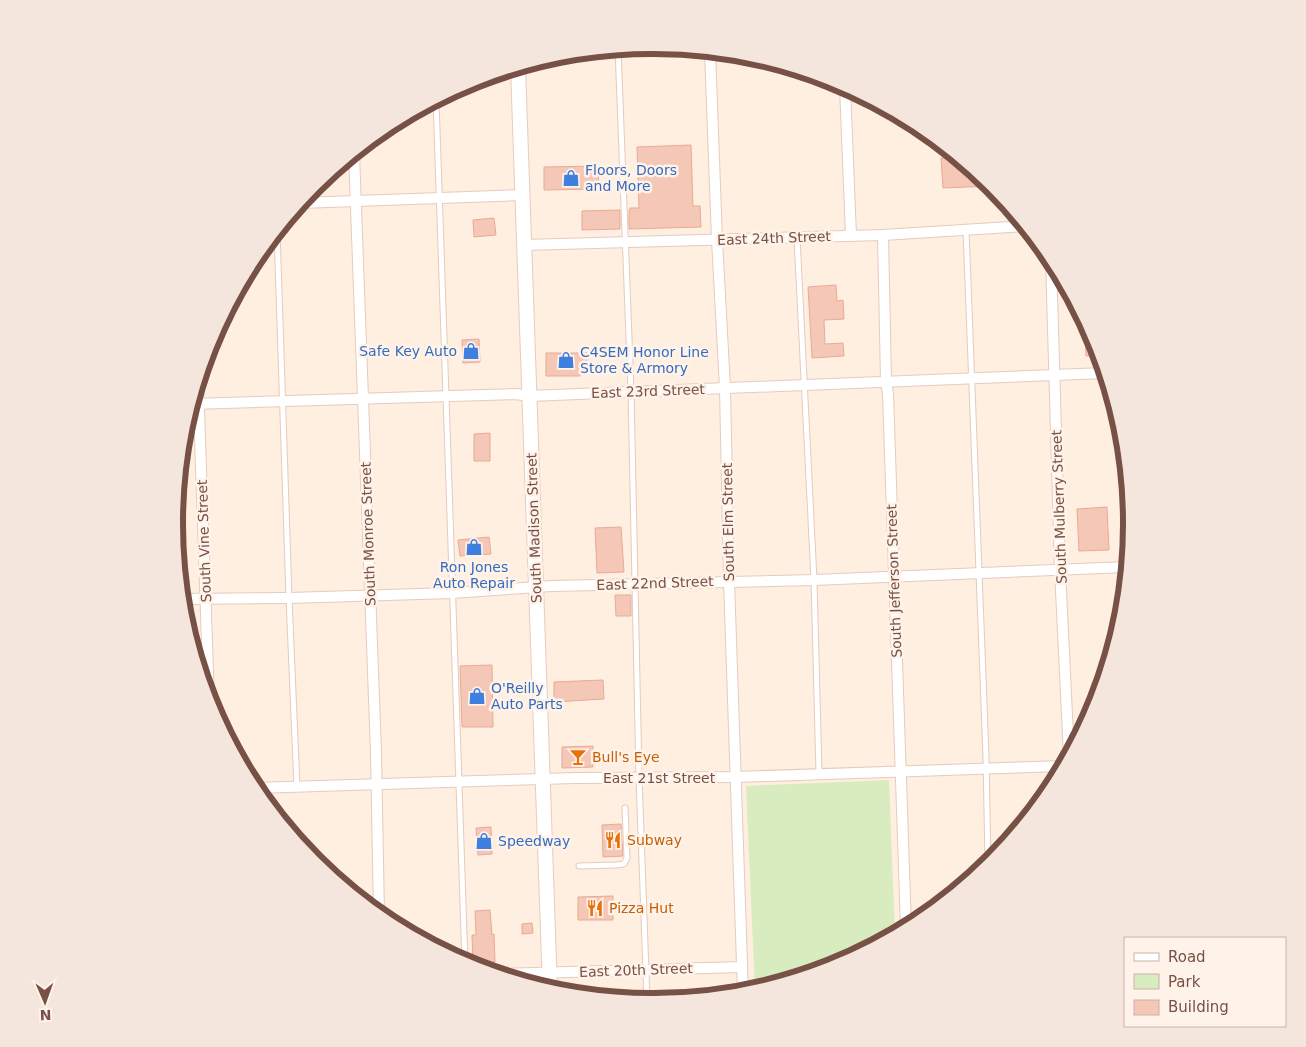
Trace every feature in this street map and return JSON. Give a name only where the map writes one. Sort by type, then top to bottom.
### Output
[{"type":"main road","name":"South Madison Street","points":[[518,74],[549,981]]},
{"type":"street","name":"South Elm Street","points":[[710,58],[725,388],[729,581],[743,984]]},
{"type":"street","points":[[845,95],[851,236]]},
{"type":"street","name":"South Monroe Street","points":[[354,161],[377,785],[379,905]]},
{"type":"street","points":[[310,203],[522,195]]},
{"type":"street","name":"East 24th Street","points":[[524,245],[883,235],[1016,227]]},
{"type":"street","name":"South Jefferson Street","points":[[883,235],[886,381],[888,394],[906,919]]},
{"type":"street","name":"South Mulberry Street","points":[[1053,277],[1060,570],[1068,742]]},
{"type":"street","name":"East 23rd Street","points":[[199,403],[516,394],[529,396],[1098,373]]},
{"type":"street","name":"South Vine Street","points":[[196,413],[208,675]]},
{"type":"street","name":"East 22nd Street","points":[[189,600],[452,593],[635,584],[814,580],[1121,567]]},
{"type":"street","name":"East 21st Street","points":[[265,788],[543,779],[736,777],[1055,766]]},
{"type":"street","name":"East 20th Street","points":[[520,974],[742,967]]},
{"type":"lane","points":[[618,55],[631,391],[639,777],[647,993]]},
{"type":"lane","points":[[436,107],[465,953]]},
{"type":"lane","points":[[966,230],[988,853]]},
{"type":"lane","points":[[797,238],[814,580],[819,773]]},
{"type":"lane","points":[[277,242],[297,787]]},
{"type":"lane","points":[[579,866],[616,866],[624,864],[626,858],[626,808]]},
{"type":"green space","points":[[889,780],[895,926],[861,945],[833,957],[804,968],[755,982],[746,786]]},
{"type":"building","points":[[691,145],[693,206],[700,206],[701,227],[629,229],[629,210],[630,208],[639,208],[637,147]]},
{"type":"building","points":[[941,158],[947,158],[980,186],[943,188]]},
{"type":"building","name":"Floors, Doors and More","points":[[598,166],[599,189],[544,190],[544,167]]},
{"type":"building","points":[[620,210],[620,229],[582,230],[582,211]]},
{"type":"building","points":[[494,218],[496,235],[474,237],[473,220]]},
{"type":"building","points":[[836,285],[837,301],[843,300],[844,319],[824,320],[825,344],[843,343],[844,356],[812,358],[808,287]]},
{"type":"building","name":"Safe Key Auto","points":[[479,339],[480,362],[463,363],[462,340]]},
{"type":"building","points":[[1085,340],[1092,356],[1086,356]]},
{"type":"building","name":"C4SEM Honor Line Store & Armory","points":[[546,353],[587,353],[587,366],[580,366],[580,376],[546,376]]},
{"type":"building","points":[[490,433],[490,461],[474,461],[474,434]]},
{"type":"building","points":[[1107,507],[1109,550],[1079,551],[1077,509]]},
{"type":"building","points":[[621,527],[624,572],[597,573],[595,528]]},
{"type":"building","name":"Ron Jones Auto Repair","points":[[489,537],[491,554],[460,556],[458,540]]},
{"type":"building","points":[[615,595],[631,595],[631,616],[616,616]]},
{"type":"building","name":"O'Reilly Auto Parts","points":[[492,665],[493,727],[462,727],[460,666]]},
{"type":"building","points":[[603,680],[604,699],[554,702],[554,682]]},
{"type":"building","name":"Bull's Eye","points":[[593,746],[593,767],[562,768],[562,747]]},
{"type":"building","name":"Subway","points":[[621,824],[623,856],[603,857],[602,825]]},
{"type":"building","name":"Speedway","points":[[491,827],[492,854],[478,855],[476,828]]},
{"type":"building","name":"Pizza Hut","points":[[613,896],[613,920],[578,920],[578,897]]},
{"type":"building","points":[[490,910],[492,935],[494,934],[495,962],[487,962],[473,957],[472,935],[476,935],[475,911]]},
{"type":"building","points":[[532,923],[533,933],[522,934],[522,924]]},
{"type":"place","name":"Floors, Doors and More","points":[[571,178]]},
{"type":"place","name":"Safe Key Auto","points":[[471,351]]},
{"type":"place","name":"C4SEM Honor Line Store & Armory","points":[[566,360]]},
{"type":"place","name":"Ron Jones Auto Repair","points":[[474,547]]},
{"type":"place","name":"O'Reilly Auto Parts","points":[[477,696]]},
{"type":"place","name":"Bull's Eye","points":[[578,757]]},
{"type":"place","name":"Subway","points":[[613,840]]},
{"type":"place","name":"Speedway","points":[[484,841]]},
{"type":"place","name":"Pizza Hut","points":[[595,908]]}]
